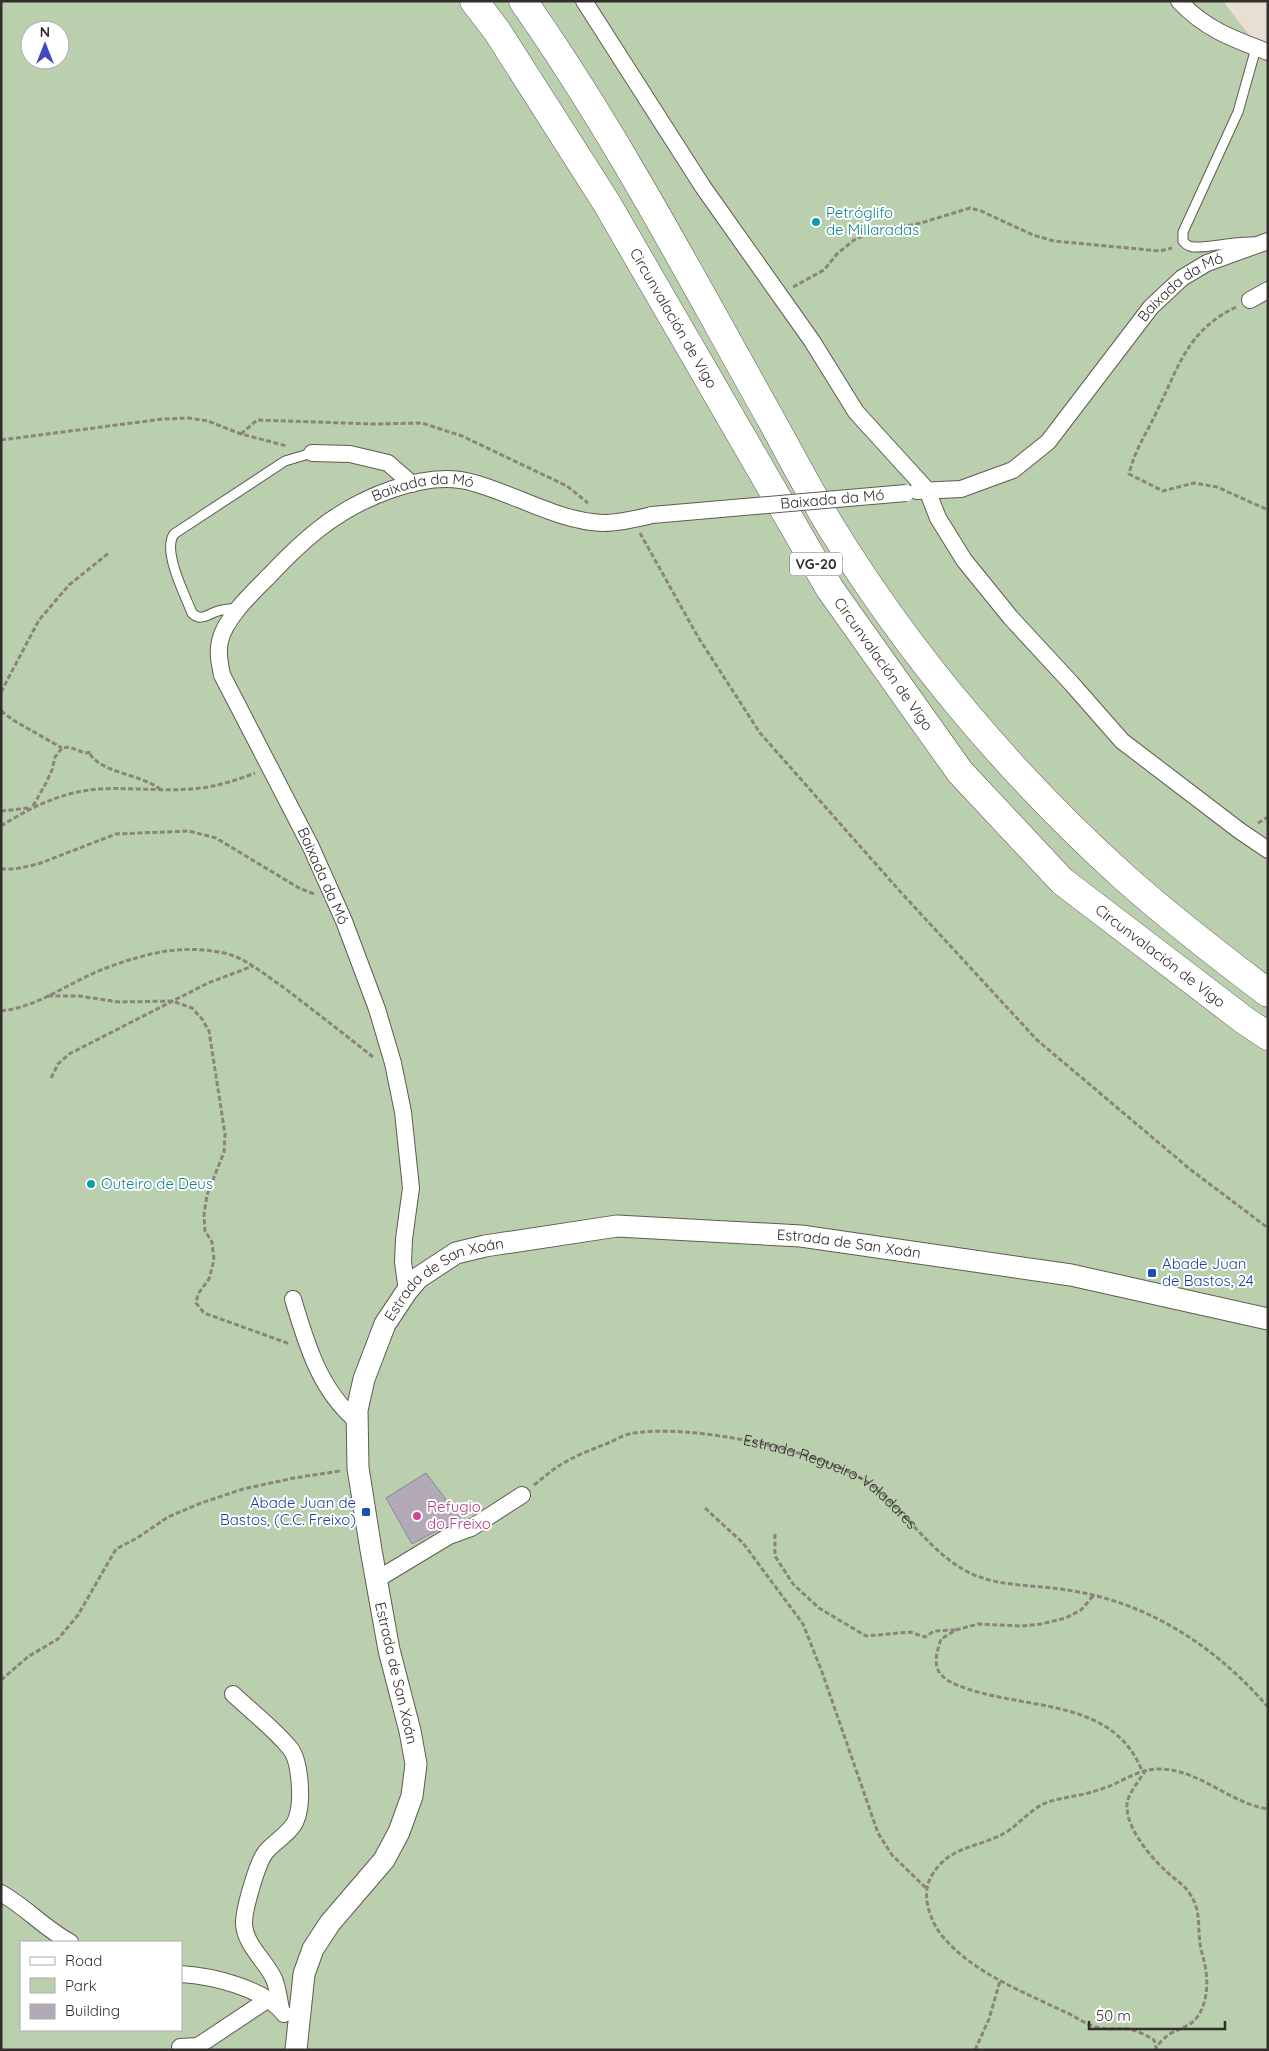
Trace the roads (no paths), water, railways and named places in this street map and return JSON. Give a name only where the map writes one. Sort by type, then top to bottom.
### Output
[{"type":"highway","name":"Circunvalación de Vigo","points":[[474,1],[497,31],[606,202],[830,589],[960,772],[1062,881],[1244,1020],[1268,1036]]},
{"type":"highway","name":"VG-20","points":[[523,1],[555,47],[631,170],[831,527],[902,631],[963,709],[1010,764],[1062,819],[1125,878],[1191,934],[1268,993]]},
{"type":"street","points":[[584,1],[703,187],[812,341],[856,412],[927,490],[938,518],[964,560],[1011,618],[1122,741],[1224,820],[1268,850]]},
{"type":"street","points":[[1179,1],[1193,16],[1219,33],[1262,50]]},
{"type":"street","name":"Baixada da Mó","points":[[407,1291],[403,1262],[411,1188],[403,1112],[393,1063],[378,1008],[334,898],[311,847],[222,675],[219,662],[220,640],[227,624],[250,595],[320,528],[351,508],[381,494],[412,484],[447,478],[473,482],[572,519],[604,523],[652,516],[961,488],[1013,470],[1048,442],[1151,306],[1182,278],[1207,263],[1265,241]]},
{"type":"street","points":[[1250,300],[1268,290]]},
{"type":"street","points":[[312,452],[350,454],[388,463],[412,484]]},
{"type":"street","name":"Estrada de San Xoán","points":[[297,2040],[304,1974],[312,1949],[330,1923],[384,1860],[399,1832],[412,1796],[416,1764],[410,1731],[388,1650],[376,1580],[358,1468],[357,1410],[364,1379],[385,1324],[418,1278],[456,1253],[520,1239],[617,1226],[801,1236],[1071,1275],[1268,1319]]},
{"type":"street","points":[[293,1299],[310,1352],[330,1393],[344,1410],[357,1421]]},
{"type":"street","points":[[376,1580],[449,1536],[471,1528],[522,1495]]},
{"type":"street","points":[[233,1694],[290,1747],[299,1769],[296,1822],[265,1852],[260,1861],[244,1922],[245,1930],[253,1946],[275,1980],[274,2004]]},
{"type":"street","points":[[1,1893],[14,1900],[55,1935],[68,1941]]},
{"type":"street","points":[[182,1974],[220,1980],[249,1990],[274,2004],[297,2040]]},
{"type":"street","points":[[180,2047],[198,2046],[274,2004]]},
{"type":"lane","points":[[1262,50],[1238,112],[1183,232],[1183,241],[1187,246],[1194,247],[1237,241],[1265,241]]},
{"type":"lane","points":[[240,608],[218,611],[207,617],[200,618],[192,613],[174,565],[170,547],[171,538],[174,534],[285,461],[312,452]]},
{"type":"place","name":"Petróglifo de Millaradas","points":[[816,222]]},
{"type":"place","name":"Outeiro de Deus","points":[[91,1184]]},
{"type":"place","name":"Abade Juan de Bastos, 24","points":[[1152,1273]]},
{"type":"place","name":"Abade Juan de Bastos, (C.C. Freixo)","points":[[366,1512]]},
{"type":"place","name":"Refugio do Freixo","points":[[417,1516]]}]
